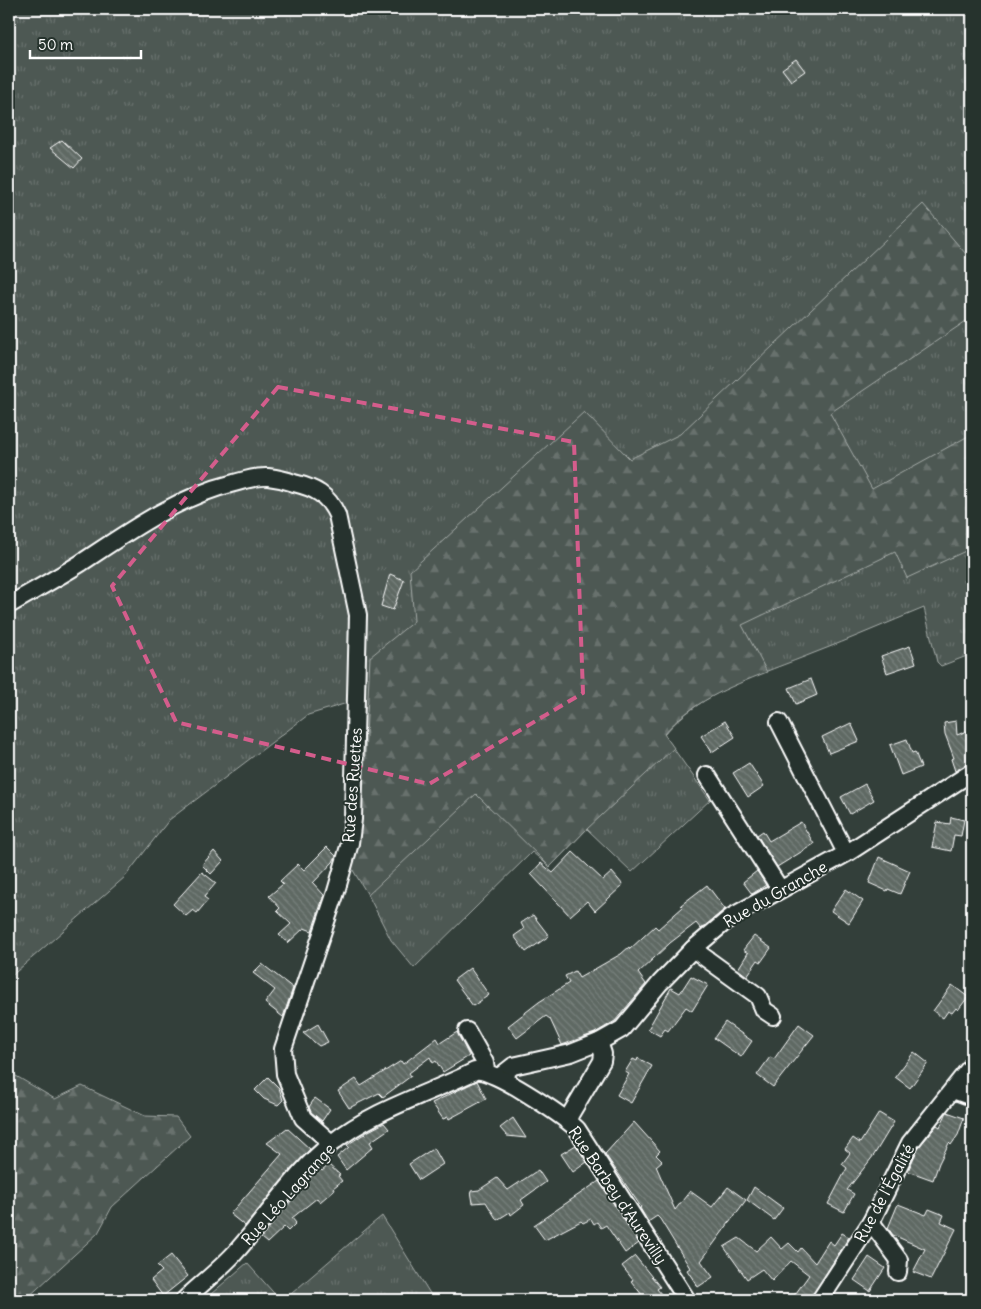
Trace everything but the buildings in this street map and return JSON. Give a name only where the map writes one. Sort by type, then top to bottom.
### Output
[{"type":"street","name":"Rue des Ruettes","points":[[9,605],[79,564],[136,525],[187,499],[220,486],[250,478],[268,477],[308,486],[326,495],[337,515],[358,615],[353,820],[348,851],[335,895],[283,1049],[285,1074],[303,1118],[331,1143]]},
{"type":"street","points":[[779,722],[846,854]]},
{"type":"street","name":"Rue du Granche","points":[[492,1074],[513,1066],[570,1053],[599,1042],[626,1026],[660,983],[692,948],[731,917],[846,854],[972,772]]},
{"type":"street","points":[[707,775],[780,890]]},
{"type":"street","points":[[692,948],[758,996],[764,1010],[773,1016]]},
{"type":"street","points":[[466,1031],[492,1074]]},
{"type":"street","points":[[567,1120],[602,1061],[603,1054],[599,1042]]},
{"type":"street","name":"Rue de l'Égalité","points":[[820,1300],[871,1222],[910,1143],[972,1065]]},
{"type":"street","name":"Rue Léo Lagrange","points":[[184,1300],[233,1255],[331,1143],[357,1126],[474,1071],[492,1074]]},
{"type":"street","name":"Rue Barbey d'Aurevilly","points":[[492,1074],[567,1120],[577,1129],[687,1300]]},
{"type":"street","points":[[953,1090],[972,1096]]},
{"type":"street","points":[[871,1222],[899,1260],[898,1272]]},
{"type":"highlighted area","points":[[278,387],[574,442],[583,693],[429,784],[176,722],[112,586]]},
{"type":"green space","points":[[9,9],[972,9],[972,654],[941,666],[937,662],[924,608],[733,685],[714,695],[695,707],[664,735],[710,800],[632,872],[587,829],[550,867],[532,852],[414,968],[391,940],[361,881],[346,860],[357,700],[308,715],[169,820],[125,877],[9,978]]},
{"type":"green space","points":[[923,204],[972,261],[972,317],[830,413],[872,489],[972,434],[972,548],[907,578],[895,552],[742,625],[767,672],[711,697],[674,723],[664,734],[674,748],[587,829],[550,867],[476,794],[368,895],[351,867],[362,814],[370,657],[414,621],[410,571],[584,412],[630,459],[680,434]]},
{"type":"green space","points":[[16,1076],[55,1099],[82,1086],[145,1116],[176,1117],[190,1136],[112,1207],[98,1233],[25,1300],[9,1300],[9,1082]]},
{"type":"green space","points":[[382,1216],[434,1300],[284,1300],[371,1225]]},
{"type":"green space","points":[[247,1263],[280,1300],[204,1300]]}]
